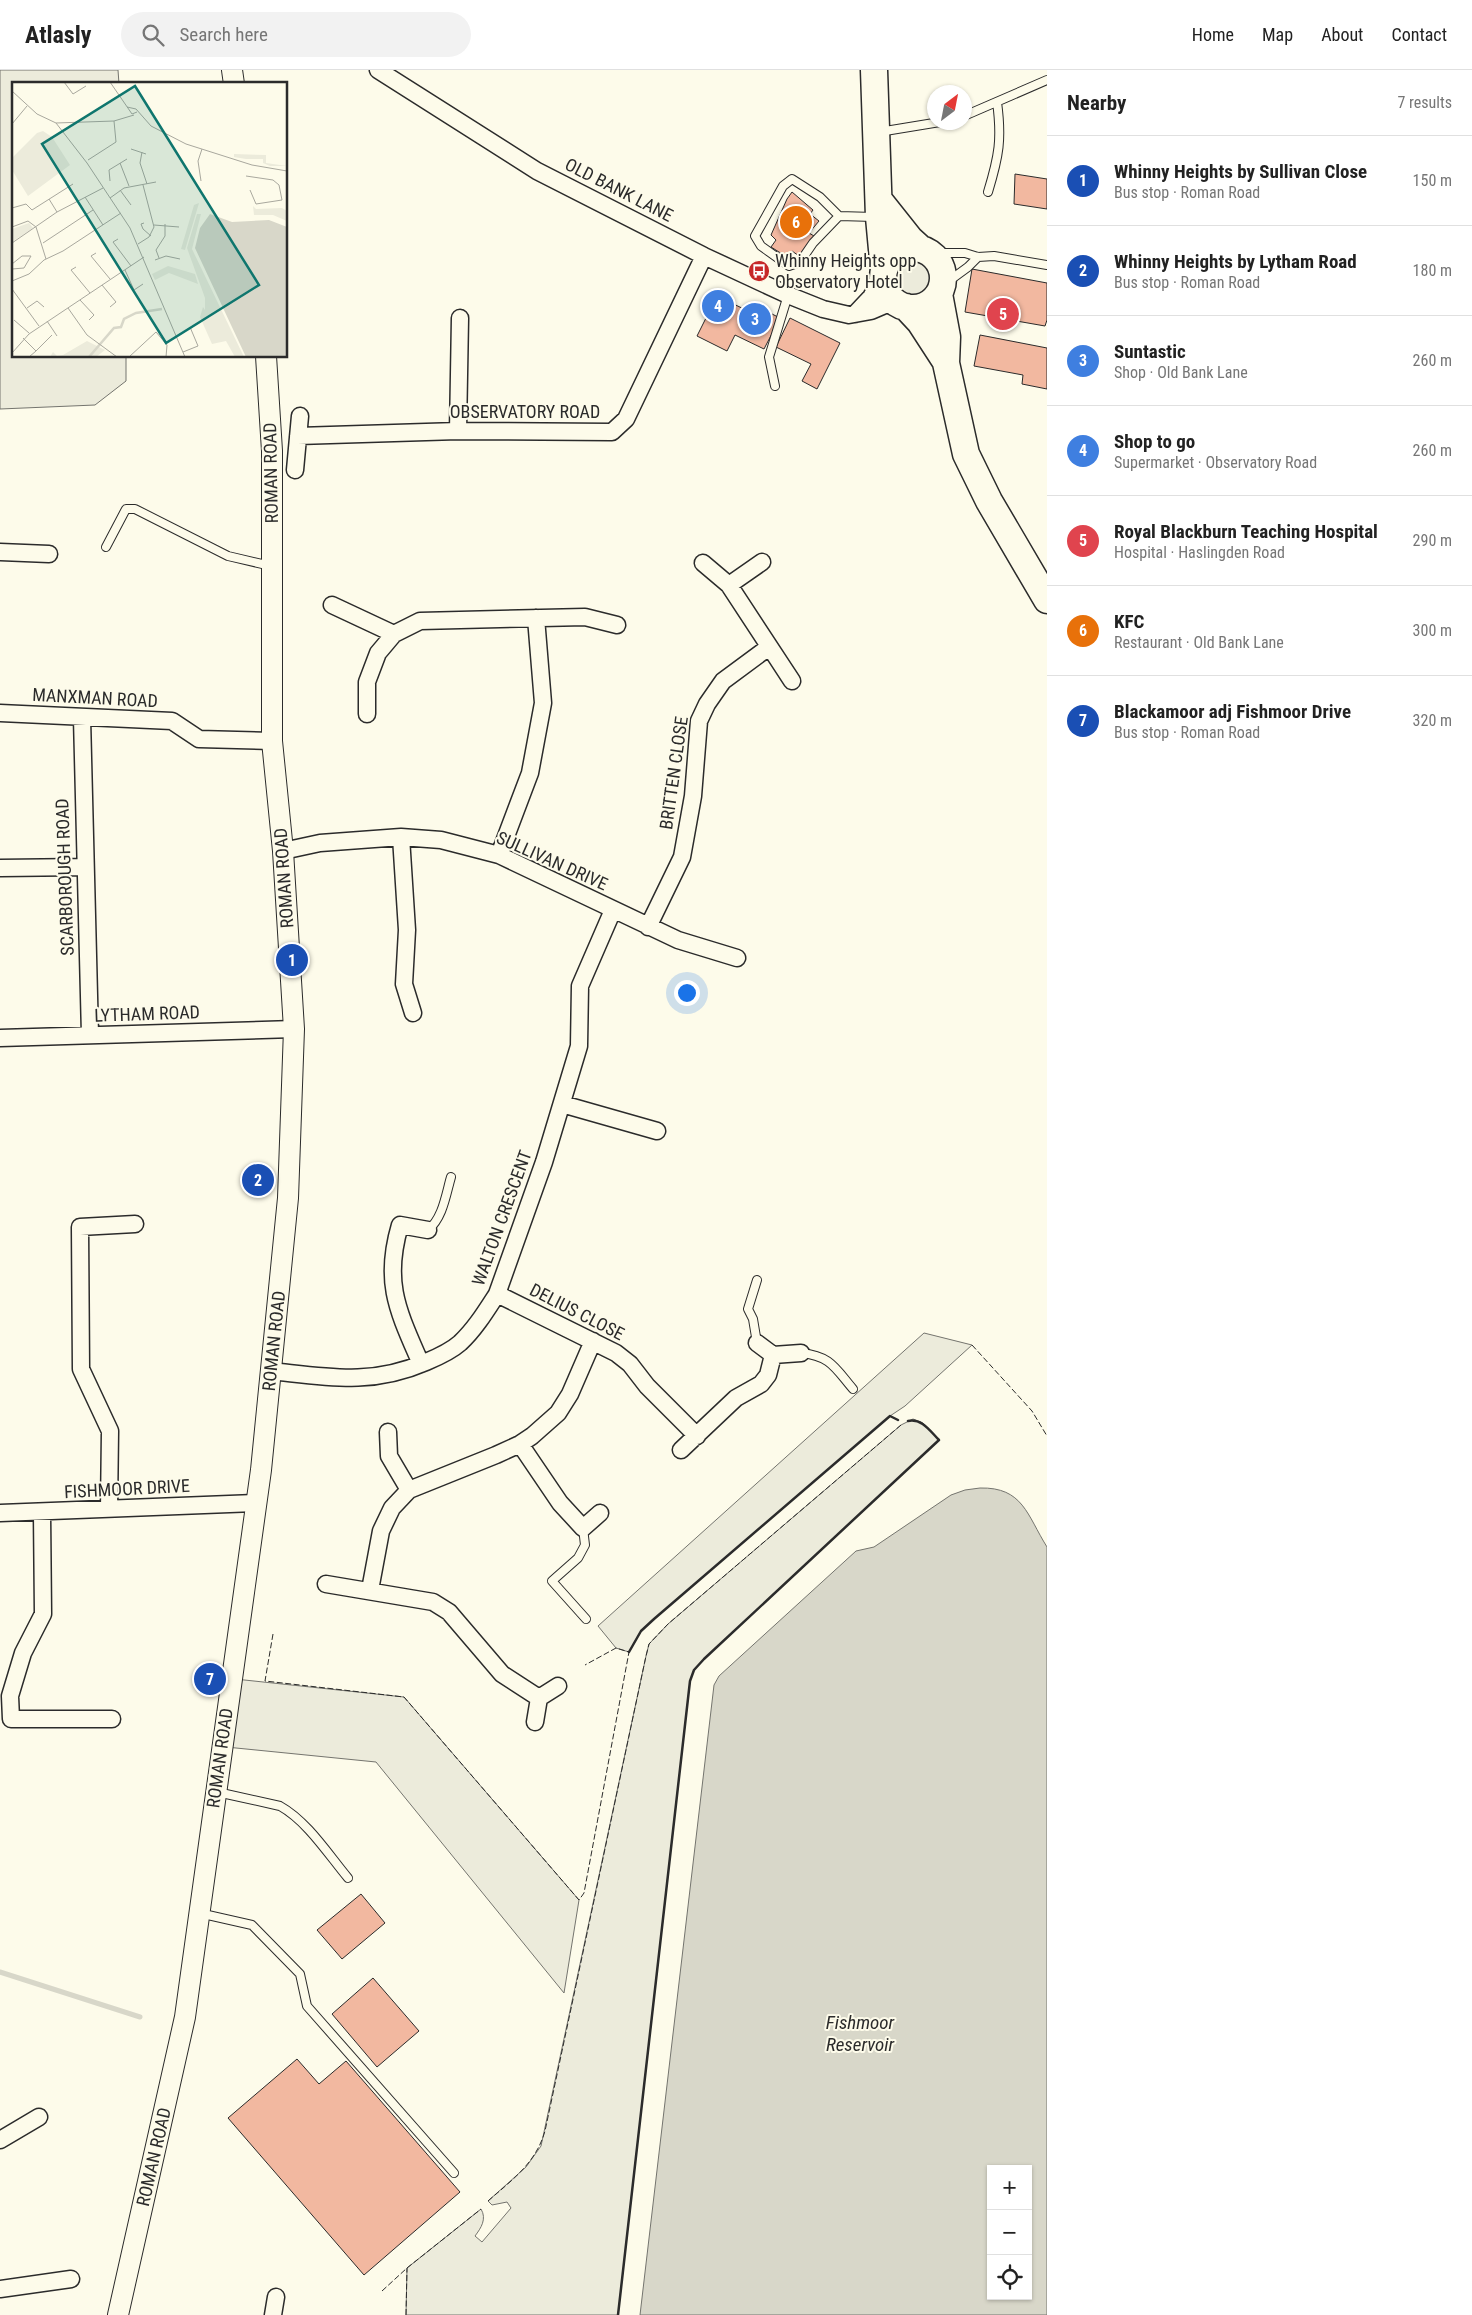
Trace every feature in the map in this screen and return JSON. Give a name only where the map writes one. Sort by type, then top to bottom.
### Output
[{"type":"highway","points":[[874,70],[884,211],[883,273],[885,290],[891,299],[903,306],[923,326],[946,363]]},
{"type":"highway","points":[[884,211],[910,239],[926,251],[941,267],[941,290],[947,337],[946,363],[966,454],[973,471],[1047,600]]},
{"type":"highway","points":[[883,273],[888,262],[895,254],[904,249],[926,251]]},
{"type":"highway","points":[[903,306],[926,306],[941,290]]},
{"type":"street","name":"OLD BANK LANE","points":[[378,70],[537,171],[704,256],[788,295],[823,309],[849,315],[870,312],[885,305],[903,306]]},
{"type":"street","name":"OBSERVATORY ROAD","points":[[298,436],[458,431],[612,432],[626,419],[704,256]]},
{"type":"street","points":[[855,314],[871,297],[883,273]]},
{"type":"street","points":[[458,431],[460,318]]},
{"type":"street","name":"ROMAN ROAD","points":[[118,2315],[186,2017],[198,1913],[261,1470],[288,1198],[294,1029],[283,851],[272,741],[272,451],[266,358]]},
{"type":"street","points":[[295,470],[300,416]]},
{"type":"street","points":[[0,552],[49,554]]},
{"type":"street","points":[[728,585],[762,562]]},
{"type":"street","points":[[703,563],[728,585],[792,681]]},
{"type":"street","points":[[332,606],[394,634]]},
{"type":"street","points":[[367,714],[367,682],[378,653],[394,634],[420,621],[585,617],[617,625]]},
{"type":"street","points":[[498,855],[530,773],[543,703],[536,618]]},
{"type":"street","name":"BRITTEN CLOSE","points":[[648,927],[682,857],[693,796],[699,721],[707,704],[722,681],[769,647]]},
{"type":"street","name":"MANXMAN ROAD","points":[[0,713],[172,721],[199,739],[272,741]]},
{"type":"street","name":"SCARBOROUGH ROAD","points":[[82,718],[90,1035]]},
{"type":"street","points":[[401,837],[407,930],[404,984],[413,1013]]},
{"type":"street","name":"SULLIVAN DRIVE","points":[[283,851],[320,843],[401,837],[441,840],[498,855],[678,940],[737,958]]},
{"type":"street","points":[[0,868],[85,867]]},
{"type":"street","name":"WALTON CRESCENT","points":[[271,1370],[355,1379],[378,1377],[421,1364],[458,1344],[485,1313],[497,1294],[544,1162],[579,1046],[580,986],[613,910]]},
{"type":"street","name":"LYTHAM ROAD","points":[[0,1038],[294,1029]]},
{"type":"street","points":[[562,1104],[657,1131]]},
{"type":"street","points":[[109,1509],[110,1431],[81,1369],[80,1227],[135,1224]]},
{"type":"street","points":[[421,1364],[394,1298],[392,1259],[400,1225],[428,1230]]},
{"type":"street","name":"DELIUS CLOSE","points":[[497,1294],[616,1353],[630,1364],[647,1386],[697,1436]]},
{"type":"street","points":[[370,1590],[377,1543],[385,1520],[409,1490],[520,1444],[558,1413],[570,1394],[594,1341]]},
{"type":"street","points":[[757,1343],[773,1355],[801,1353]]},
{"type":"street","points":[[681,1450],[736,1398],[761,1384],[768,1375],[773,1355]]},
{"type":"street","points":[[388,1432],[388,1456],[409,1490]]},
{"type":"street","points":[[520,1444],[560,1503],[583,1528],[600,1513]]},
{"type":"street","name":"FISHMOOR DRIVE","points":[[0,1513],[255,1503]]},
{"type":"street","points":[[42,1512],[43,1614],[23,1653],[10,1696],[11,1720],[112,1719]]},
{"type":"street","points":[[326,1584],[433,1602],[441,1606],[449,1612],[502,1674],[539,1698]]},
{"type":"street","points":[[535,1722],[539,1698],[558,1686]]},
{"type":"street","points":[[0,2140],[39,2117]]},
{"type":"street","points":[[0,2289],[71,2279]]},
{"type":"street","points":[[273,2315],[276,2297]]},
{"type":"lane","points":[[972,113],[1047,80]]},
{"type":"lane","points":[[988,192],[998,157],[1000,124],[997,102]]},
{"type":"lane","points":[[877,132],[927,124]]},
{"type":"lane","points":[[839,216],[820,197],[792,179],[783,186],[755,236],[761,246],[789,266],[800,262],[813,243],[839,216],[884,211]]},
{"type":"lane","points":[[926,251],[965,253],[978,257],[994,256],[1047,265]]},
{"type":"lane","points":[[941,290],[978,257]]},
{"type":"lane","points":[[775,386],[768,357],[788,295]]},
{"type":"lane","points":[[106,547],[126,509],[135,509],[228,556],[272,566]]},
{"type":"lane","points":[[428,1230],[435,1225],[439,1217],[451,1177]]},
{"type":"lane","points":[[757,1280],[748,1309],[757,1343]]},
{"type":"lane","points":[[801,1353],[821,1356],[827,1360],[853,1389]]},
{"type":"lane","points":[[583,1528],[585,1545],[578,1558],[552,1581],[586,1619]]},
{"type":"lane","points":[[215,1792],[280,1806],[287,1810],[307,1830],[348,1878]]},
{"type":"lane","points":[[198,1913],[252,1925],[300,1974],[307,2006],[454,2173]]},
{"type":"shaded area","points":[[0,70],[118,70],[119,82],[12,82],[12,358],[126,358],[126,381],[95,405],[0,409]]},
{"type":"shaded area","points":[[914,256],[926,260],[932,266],[936,278],[932,290],[926,296],[914,300],[902,296],[896,290],[892,278],[896,266],[902,260]]},
{"type":"shaded area","points":[[924,1333],[972,1345],[905,1406],[890,1416],[654,1619],[641,1631],[629,1652],[616,1648],[598,1626]]},
{"type":"shaded area","points":[[913,1419],[923,1423],[939,1440],[704,1659],[694,1670],[690,1681],[618,2315],[406,2315],[407,2268],[481,2209],[483,2220],[475,2236],[482,2242],[511,2208],[507,2202],[492,2205],[488,2201],[526,2167],[541,2146],[649,1644],[668,1624],[901,1425]]},
{"type":"shaded area","points":[[235,1679],[404,1697],[579,1900],[564,1993],[376,1762],[226,1747]]},
{"type":"water","name":"Fishmoor Reservoir","points":[[980,1488],[1006,1492],[1022,1505],[1047,1547],[1047,2315],[640,2315],[714,1685],[719,1676],[856,1551],[874,1547],[951,1495],[965,1490]]},
{"type":"building","points":[[1015,174],[1047,179],[1047,209],[1014,204]]},
{"type":"building","points":[[792,192],[813,210],[810,214],[819,221],[809,233],[814,236],[799,256],[792,251],[787,257],[771,247],[776,240],[771,235]]},
{"type":"building","points":[[972,269],[1047,283],[1047,320],[1045,326],[965,312]]},
{"type":"building","points":[[717,296],[748,311],[752,304],[780,318],[764,349],[735,335],[727,351],[697,336]]},
{"type":"building","points":[[790,318],[840,343],[817,389],[802,381],[811,364],[776,347]]},
{"type":"building","points":[[980,335],[1047,348],[1047,389],[1022,384],[1023,375],[974,366]]},
{"type":"building","points":[[361,1894],[385,1923],[342,1959],[317,1930]]},
{"type":"building","points":[[373,1978],[419,2031],[377,2067],[332,2014]]},
{"type":"building","points":[[297,2059],[319,2084],[346,2061],[460,2192],[364,2275],[228,2118]]},
{"type":"waterway","points":[[0,1972],[140,2017]]},
{"type":"fence","points":[[972,1345],[1032,1411],[1047,1436]]},
{"type":"fence","points":[[488,2201],[529,2162],[536,2152],[545,2131],[649,1644],[668,1624],[901,1425]]},
{"type":"fence","points":[[273,1634],[265,1681],[404,1697],[579,1900],[584,1893],[629,1652],[616,1648],[585,1665]]},
{"type":"fence","points":[[382,2291],[407,2268],[481,2209]]},
{"type":"fence","points":[[406,2315],[407,2268]]},
{"type":"wall","points":[[629,1652],[641,1631],[654,1619],[890,1416],[898,1420]]},
{"type":"wall","points":[[618,2315],[690,1681],[694,1670],[704,1659],[939,1440],[922,1423],[908,1421]]},
{"type":"place","name":"KFC","points":[[796,222]]},
{"type":"place","name":"Whinny Heights opp Observatory Hotel","points":[[759,271]]},
{"type":"place","name":"Shop to go","points":[[718,306]]},
{"type":"place","name":"Royal Blackburn Teaching Hospital","points":[[1003,314]]},
{"type":"place","name":"Suntastic","points":[[755,319]]},
{"type":"place","name":"Whinny Heights by Sullivan Close","points":[[292,960]]},
{"type":"place","name":"Whinny Heights by Lytham Road","points":[[258,1180]]},
{"type":"place","name":"Blackamoor adj Fishmoor Drive","points":[[210,1679]]}]
